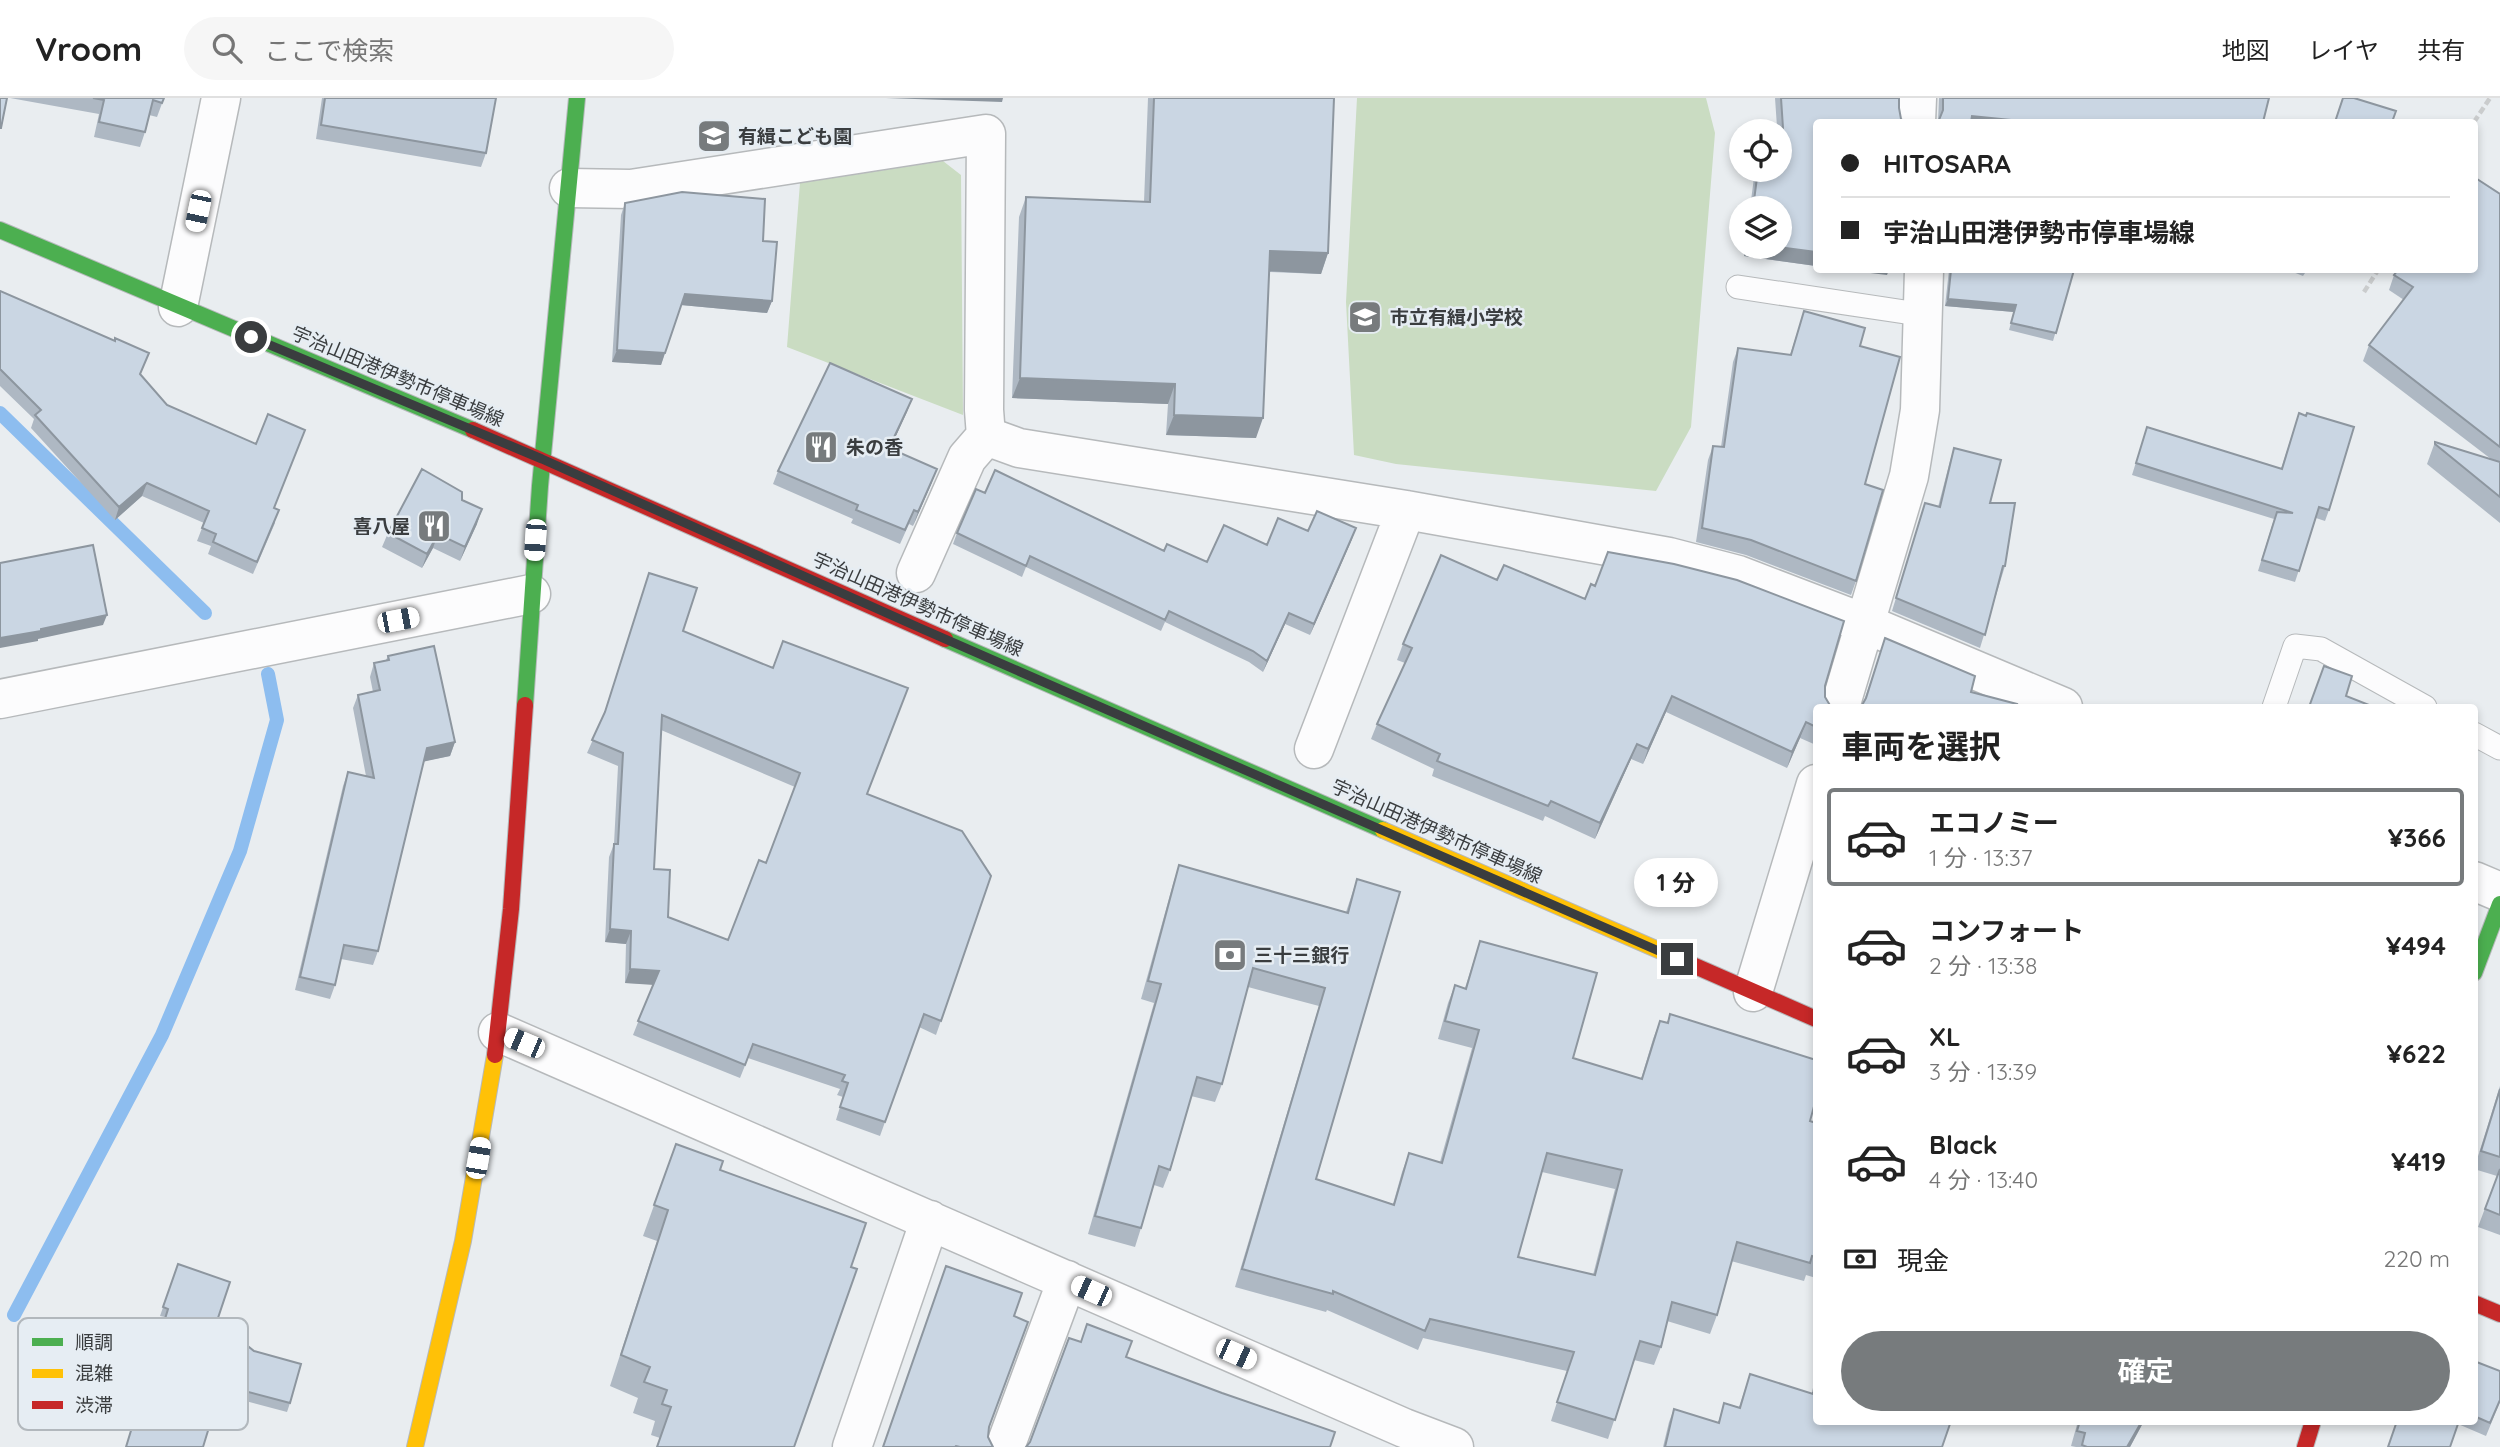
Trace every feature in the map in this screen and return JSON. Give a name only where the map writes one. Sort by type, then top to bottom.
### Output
[{"type":"main road","points":[[415,1447],[470,1208],[498,1032],[510,921],[542,459],[577,98]]},
{"type":"main road","name":"宇治山田港伊勢市停車場線","points":[[0,230],[542,459],[920,628],[1813,1018]]},
{"type":"main road","points":[[2478,962],[2500,904]]},
{"type":"main road","points":[[2478,1305],[2500,1314]]},
{"type":"main road","points":[[2305,1447],[2312,1425]]},
{"type":"street","points":[[178,307],[221,98]]},
{"type":"street","points":[[1916,119],[1917,98]]},
{"type":"street","points":[[569,188],[631,189],[986,134],[986,436],[967,458],[916,573]]},
{"type":"street","points":[[1841,704],[1909,476],[1920,410],[1925,315],[1924,273]]},
{"type":"street","points":[[986,436],[1019,448],[1406,510],[1669,556],[1738,575],[1866,624],[2056,704]]},
{"type":"street","points":[[1314,749],[1406,510]]},
{"type":"street","points":[[0,699],[531,594]]},
{"type":"street","points":[[1752,992],[1813,794]]},
{"type":"street","points":[[2478,883],[2500,892]]},
{"type":"street","points":[[498,1032],[1067,1280],[1400,1438],[1454,1447]]},
{"type":"street","points":[[852,1447],[930,1220]]},
{"type":"street","points":[[1005,1447],[1067,1280]]},
{"type":"lane","points":[[1738,287],[1925,315]]},
{"type":"lane","points":[[2275,704],[2295,646],[2321,649],[2420,704]]},
{"type":"lane","points":[[2478,736],[2500,748]]},
{"type":"path","points":[[2476,119],[2490,98]]},
{"type":"path","points":[[2364,292],[2376,273]]},
{"type":"green space","points":[[1357,98],[1706,98],[1715,133],[1691,427],[1656,491],[1396,464],[1354,455],[1346,302]]},
{"type":"green space","points":[[943,161],[961,175],[963,415],[787,347],[800,183]]},
{"type":"building","points":[[0,98],[7,98],[1,128],[0,128]]},
{"type":"building","points":[[93,98],[164,98],[162,103],[153,100],[145,132],[99,122],[104,100]]},
{"type":"building","points":[[325,98],[496,98],[486,153],[321,125]]},
{"type":"building","points":[[1154,98],[1334,98],[1328,253],[1270,251],[1263,418],[1174,415],[1175,384],[1020,378],[1026,197],[1150,202]]},
{"type":"building","points":[[1781,98],[1899,98],[1901,119],[1813,119],[1813,252],[1792,249],[1792,196],[1755,196],[1756,182],[1792,182],[1792,119],[1782,119]]},
{"type":"building","points":[[1943,98],[2269,98],[2264,119],[2002,119],[1972,116],[1972,119],[1939,119]]},
{"type":"building","points":[[2343,98],[2354,98],[2396,111],[2393,119],[2336,119]]},
{"type":"building","points":[[2478,180],[2500,194],[2500,447],[2369,345],[2413,287],[2394,275],[2478,273]]},
{"type":"building","points":[[682,192],[765,199],[763,241],[777,242],[772,301],[685,294],[665,353],[617,350],[625,203]]},
{"type":"building","points":[[1951,273],[2073,273],[2056,333],[2011,323],[2016,305],[1948,299]]},
{"type":"building","points":[[0,291],[149,353],[140,374],[167,405],[256,444],[268,414],[305,430],[274,508],[279,510],[257,562],[213,542],[216,534],[202,528],[209,511],[147,483],[119,507],[35,415],[41,410],[0,369]]},
{"type":"building","points":[[1804,311],[1865,328],[1860,346],[1900,357],[1865,484],[1883,490],[1856,581],[1751,540],[1702,528],[1713,446],[1724,447],[1738,348],[1791,355]]},
{"type":"building","points":[[830,363],[912,399],[889,448],[937,469],[918,512],[914,510],[905,530],[856,510],[858,505],[778,471]]},
{"type":"building","points":[[2299,413],[2354,427],[2329,510],[2319,507],[2299,571],[2262,560],[2277,512],[2293,513],[2136,463],[2147,427],[2282,469]]},
{"type":"building","points":[[2435,444],[2500,462],[2500,497]]},
{"type":"building","points":[[1954,448],[2001,460],[1990,503],[2015,503],[2005,566],[1985,635],[1896,598],[1925,503],[1940,507]]},
{"type":"building","name":"喜八屋","points":[[422,469],[462,492],[462,500],[482,509],[465,547],[438,534],[427,554],[388,533]]},
{"type":"building","points":[[995,470],[1164,551],[1167,544],[1207,562],[1224,525],[1267,545],[1278,518],[1308,531],[1317,511],[1356,528],[1314,624],[1289,613],[1267,661],[1253,651],[1169,611],[1165,620],[1030,556],[1026,566],[957,533],[976,489],[985,493]]},
{"type":"building","points":[[93,545],[107,615],[0,638],[0,563]]},
{"type":"building","points":[[1608,552],[1674,564],[1737,580],[1844,621],[1825,686],[1825,697],[1829,704],[1813,704],[1813,726],[1806,722],[1792,752],[1672,696],[1648,749],[1637,744],[1600,823],[1551,801],[1548,806],[1437,761],[1440,754],[1377,724],[1412,648],[1403,644],[1441,555],[1497,580],[1504,565],[1585,599],[1591,584],[1595,586]]},
{"type":"building","points":[[649,573],[697,588],[683,631],[773,668],[783,641],[908,688],[867,794],[962,831],[991,876],[941,1021],[924,1014],[885,1122],[840,1107],[848,1083],[842,1081],[845,1075],[753,1044],[745,1065],[638,1021],[659,971],[630,969],[631,931],[610,929],[614,844],[618,844],[623,753],[592,740],[605,712]],"holes":[[[662,715],[800,773],[766,863],[759,860],[728,940],[668,917],[670,870],[654,869]]]},
{"type":"building","points":[[1885,638],[1975,676],[1971,692],[2017,704],[1863,704]]},
{"type":"building","points":[[434,646],[455,742],[427,748],[378,951],[344,945],[335,985],[300,977],[348,772],[374,778],[358,695],[380,690],[374,663],[389,660],[388,656]]},
{"type":"building","points":[[2324,666],[2352,676],[2346,696],[2366,704],[2310,704]]},
{"type":"building","points":[[1179,865],[1348,913],[1357,879],[1400,892],[1316,1179],[1394,1205],[1409,1153],[1442,1163],[1479,1030],[1445,1021],[1455,985],[1466,989],[1480,941],[1597,973],[1573,1058],[1642,1079],[1660,1021],[1668,1023],[1670,1014],[1813,1059],[1813,1110],[1810,1121],[1813,1122],[1813,1256],[1810,1263],[1737,1242],[1717,1315],[1672,1302],[1661,1347],[1640,1341],[1615,1420],[1557,1402],[1574,1352],[1430,1319],[1425,1331],[1333,1291],[1333,1294],[1242,1269],[1325,988],[1253,968],[1222,1084],[1197,1077],[1170,1170],[1159,1166],[1141,1228],[1095,1216],[1161,984],[1148,981]],"holes":[[[1547,1153],[1622,1170],[1595,1275],[1518,1257]]]},
{"type":"building","points":[[2500,1089],[2500,1157],[2481,1151]]},
{"type":"building","points":[[676,1144],[723,1161],[720,1170],[866,1223],[851,1267],[857,1269],[794,1447],[657,1447],[671,1407],[662,1404],[667,1390],[644,1382],[650,1367],[621,1355],[668,1210],[654,1205]]},
{"type":"building","points":[[2500,1169],[2500,1215],[2485,1209]]},
{"type":"building","points":[[178,1264],[230,1282],[218,1318],[165,1318],[168,1309],[163,1307]]},
{"type":"building","points":[[946,1266],[1022,1293],[1014,1316],[1028,1322],[989,1427],[988,1437],[993,1447],[883,1447]]},
{"type":"building","points":[[1087,1324],[1132,1341],[1126,1357],[1335,1432],[1330,1447],[1026,1447],[1069,1338],[1081,1342]]},
{"type":"building","points":[[248,1346],[254,1351],[301,1364],[290,1403],[248,1392]]},
{"type":"building","points":[[2478,1363],[2500,1371],[2500,1400],[2490,1423],[2478,1418]]},
{"type":"building","points":[[1750,1374],[1813,1394],[1813,1425],[1950,1425],[1942,1447],[1665,1447],[1674,1409],[1719,1423],[1724,1403],[1740,1408]]},
{"type":"building","points":[[2079,1425],[2140,1425],[2127,1447],[2087,1447],[2082,1445],[2085,1433],[2077,1431]]},
{"type":"building","points":[[2396,1425],[2458,1425],[2450,1447],[2388,1447]]},
{"type":"building","points":[[131,1430],[208,1430],[203,1447],[126,1447]]},
{"type":"waterway","points":[[0,413],[205,613]]},
{"type":"waterway","points":[[14,1315],[162,1035],[240,851],[277,720],[268,674]]},
{"type":"traffic: fast","points":[[525,705],[540,486],[577,98]]},
{"type":"traffic: fast","points":[[0,230],[473,430]]},
{"type":"traffic: fast","points":[[945,639],[1383,830]]},
{"type":"traffic: fast","points":[[2478,962],[2500,904]]},
{"type":"traffic: slow","points":[[1383,830],[1679,959]]},
{"type":"traffic: slow","points":[[415,1447],[463,1241],[495,1055]]},
{"type":"traffic: jam","points":[[473,430],[945,639]]},
{"type":"traffic: jam","points":[[495,1055],[511,909],[525,705]]},
{"type":"traffic: jam","points":[[1679,959],[1813,1018]]},
{"type":"traffic: jam","points":[[2478,1305],[2500,1314]]},
{"type":"traffic: jam","points":[[2305,1447],[2312,1425]]},
{"type":"place","name":"有緝こども園","points":[[714,136]]},
{"type":"place","name":"市立有緝小学校","points":[[1365,317]]},
{"type":"place","name":"朱の香","points":[[821,447]]},
{"type":"place","name":"喜八屋","points":[[434,526]]},
{"type":"place","name":"三十三銀行","points":[[1230,955]]},
{"type":"route","points":[[251,337],[542,459],[920,628],[1677,959]]}]
